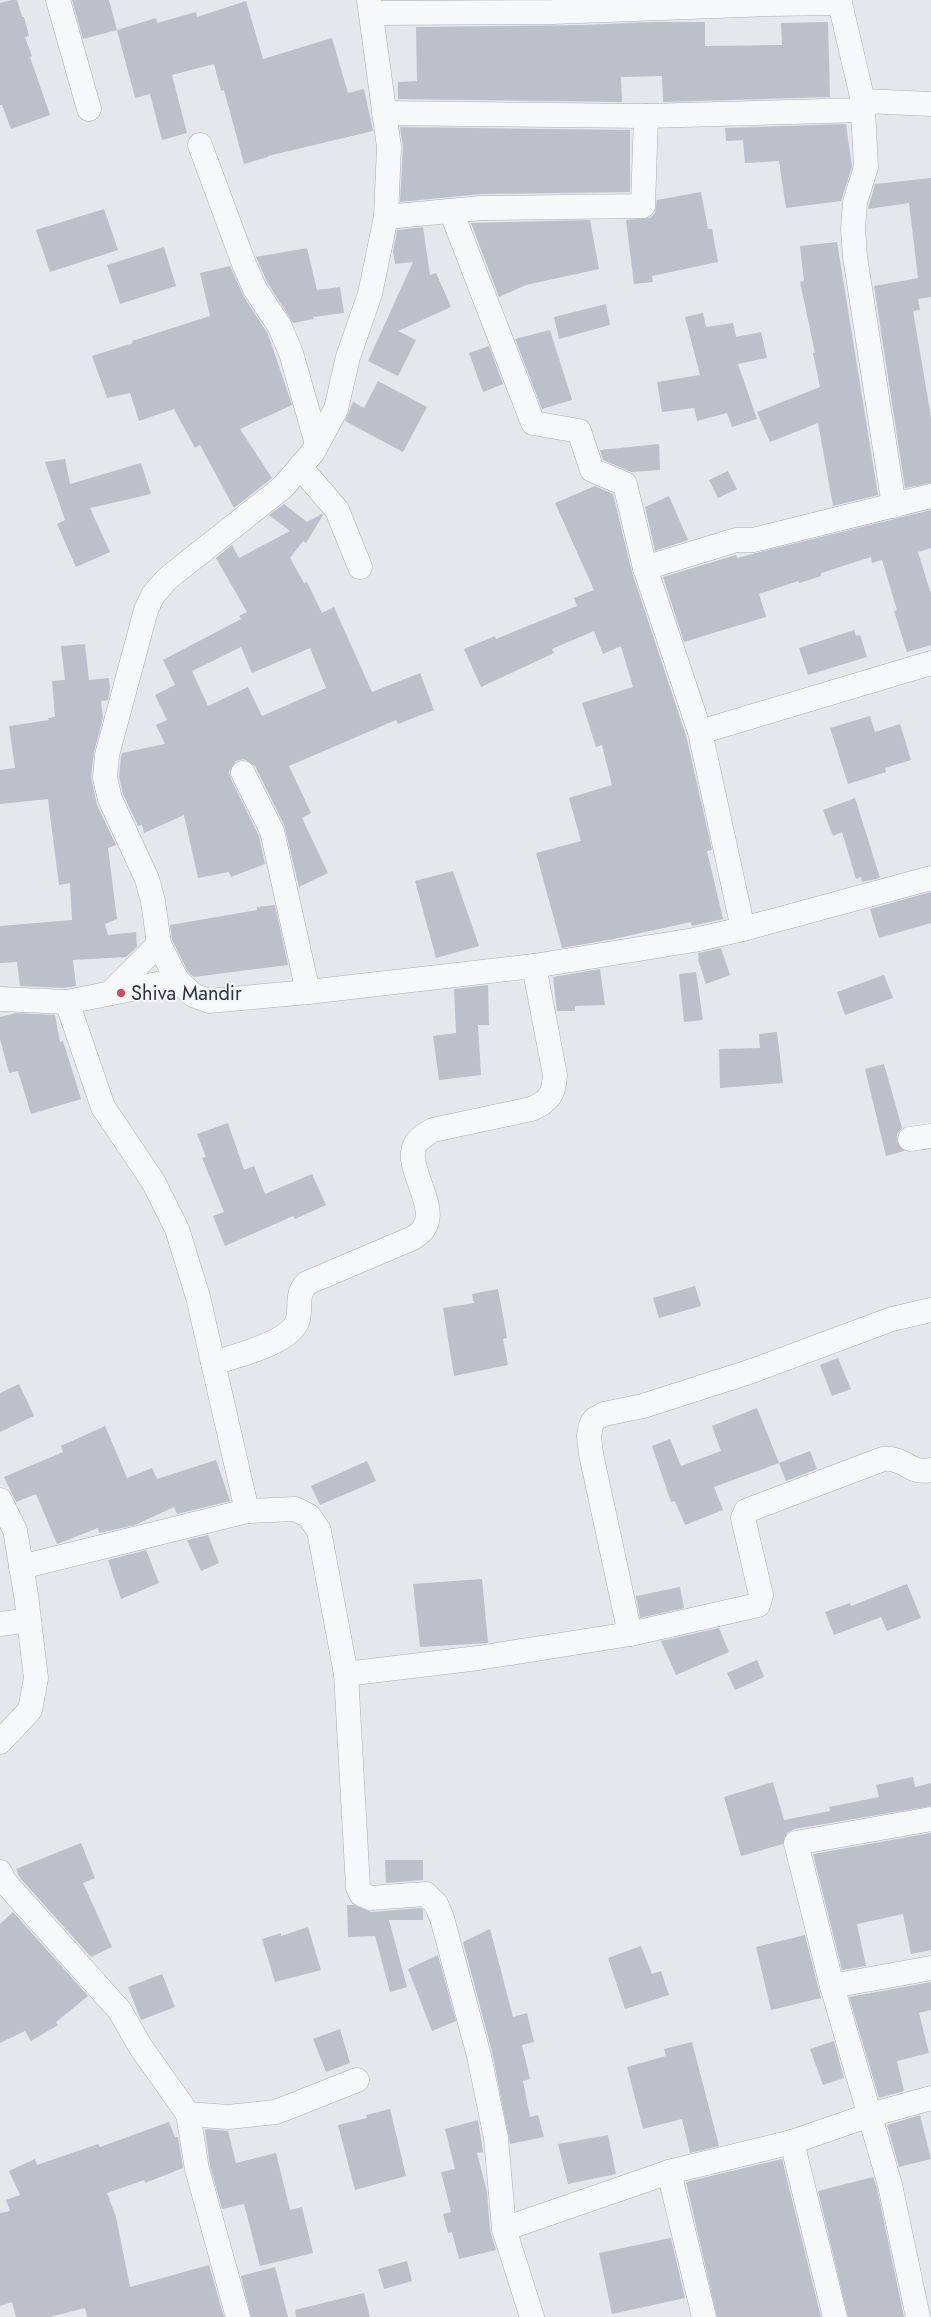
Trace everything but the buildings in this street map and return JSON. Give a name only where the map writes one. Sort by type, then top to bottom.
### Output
[{"type":"street","points":[[58,0],[89,109]]},
{"type":"street","points":[[894,506],[854,257],[853,229],[855,202],[866,167],[863,106],[839,2],[552,12],[371,6],[389,147],[386,218],[370,294],[348,357],[336,409],[317,444],[283,487],[168,578],[150,602],[137,641],[106,755],[106,778],[110,799],[147,879],[153,901],[159,944],[177,980],[192,995],[209,1001],[308,992],[534,966],[676,943],[743,929],[931,878]]},
{"type":"street","points":[[384,113],[646,116],[931,104]]},
{"type":"street","points":[[386,218],[481,208],[643,206],[646,116]]},
{"type":"street","points":[[200,145],[244,264],[256,289],[280,327],[291,353],[317,444]]},
{"type":"street","points":[[451,212],[533,423],[579,431],[592,470],[626,484],[645,568],[700,732],[743,929]]},
{"type":"street","points":[[300,467],[337,510],[360,567]]},
{"type":"street","points":[[645,568],[736,540],[753,540],[931,496]]},
{"type":"street","points":[[700,732],[931,664]]},
{"type":"street","points":[[242,773],[272,831],[308,992]]},
{"type":"street","points":[[110,993],[159,944]]},
{"type":"street","points":[[213,1363],[270,1343],[294,1330],[298,1320],[300,1293],[307,1282],[413,1238],[424,1229],[428,1219],[414,1155],[416,1144],[420,1138],[433,1130],[531,1109],[544,1104],[550,1098],[554,1089],[555,1075],[534,966]]},
{"type":"street","points":[[0,999],[67,1002],[177,980]]},
{"type":"street","points":[[67,1002],[103,1106],[154,1183],[177,1229],[198,1297],[248,1511]]},
{"type":"street","points":[[630,1634],[588,1436],[595,1419],[604,1414],[643,1406],[752,1371],[892,1319],[931,1310]]},
{"type":"street","points":[[346,1674],[478,1658],[630,1634],[758,1605],[761,1595],[743,1518],[746,1511],[883,1459],[895,1458],[918,1472],[931,1470]]},
{"type":"street","points":[[0,1500],[15,1530],[36,1678],[30,1710],[0,1742]]},
{"type":"street","points":[[21,1567],[248,1511],[295,1509],[308,1516],[319,1531],[346,1674],[358,1887],[361,1894],[370,1898],[426,1894],[436,1904],[442,1918],[479,2056],[496,2138],[504,2229],[532,2317]]},
{"type":"street","points":[[0,1624],[29,1620]]},
{"type":"street","points":[[918,2317],[890,2185],[832,1986],[796,1843],[931,1819]]},
{"type":"street","points":[[0,1872],[4,1881],[53,1939],[98,1984],[120,2011],[140,2046],[188,2114],[197,2169],[238,2317]]},
{"type":"street","points":[[832,1986],[931,1968]]},
{"type":"street","points":[[188,2114],[228,2117],[276,2112],[357,2080]]},
{"type":"street","points":[[504,2229],[669,2172],[792,2142],[870,2115],[931,2098]]},
{"type":"street","points":[[792,2142],[835,2317]]},
{"type":"street","points":[[669,2172],[704,2317]]},
{"type":"place","name":"Shiva Mandir","points":[[121,993]]}]
